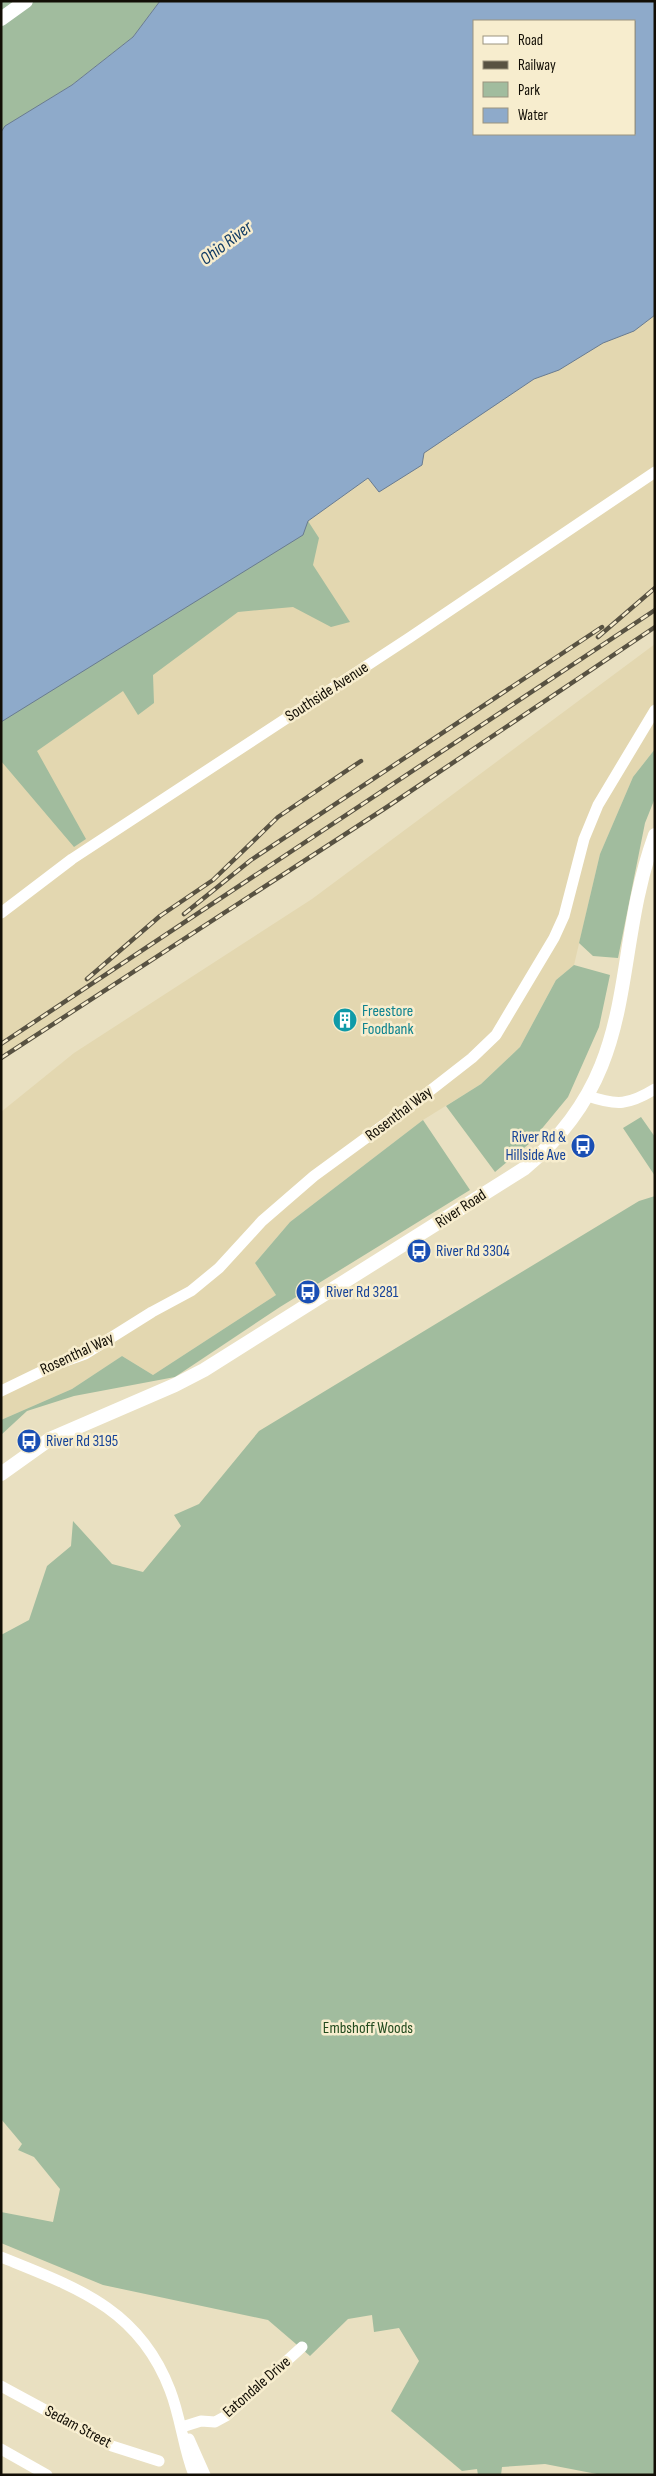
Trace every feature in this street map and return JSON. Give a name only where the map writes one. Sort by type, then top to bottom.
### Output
[{"type":"main road","points":[[1,19],[26,1]]},
{"type":"main road","name":"River Road","points":[[1,1474],[50,1439],[175,1385],[204,1370],[525,1168],[549,1148],[588,1096],[601,1070],[617,1023],[640,883],[655,835]]},
{"type":"street","name":"Southside Avenue","points":[[1,913],[72,859],[401,643],[655,472]]},
{"type":"street","name":"Rosenthal Way","points":[[1,1391],[57,1364],[85,1354],[152,1312],[191,1291],[219,1268],[262,1221],[314,1176],[422,1097],[472,1058],[496,1035],[554,938],[564,916],[584,839],[598,806],[655,710]]},
{"type":"street","points":[[588,1096],[618,1104],[631,1102],[655,1089]]},
{"type":"street","points":[[1,2257],[76,2288],[110,2309],[125,2323],[141,2342],[169,2388],[182,2427],[194,2475]]},
{"type":"street","name":"Eatondale Drive","points":[[182,2427],[201,2421],[215,2422],[226,2416],[302,2347]]},
{"type":"street","name":"Sedam Street","points":[[1,2386],[112,2446],[159,2461]]},
{"type":"street","points":[[182,2427],[192,2443],[205,2475]]},
{"type":"street","points":[[1,2449],[47,2475]]},
{"type":"shaded area","points":[[655,315],[655,627],[387,807],[1,1058],[1,722],[308,521],[369,478],[378,491],[422,465],[424,453],[534,379],[559,370],[603,343],[634,331]]},
{"type":"shaded area","points":[[655,644],[655,749],[633,777],[600,854],[574,965],[556,980],[520,1047],[481,1084],[423,1120],[290,1222],[255,1263],[276,1295],[153,1375],[122,1356],[72,1389],[1,1420],[1,1112],[74,1053],[312,899]]},
{"type":"green space","points":[[1,1],[160,1],[133,37],[72,85],[6,126],[1,132]]},
{"type":"green space","points":[[308,521],[319,538],[313,565],[350,622],[331,627],[293,607],[238,612],[153,675],[154,703],[138,715],[123,691],[37,751],[86,839],[74,847],[1,761],[1,722]]},
{"type":"green space","points":[[655,749],[655,798],[645,823],[618,958],[593,956],[579,943],[600,854],[633,777]]},
{"type":"green space","points":[[574,965],[610,975],[599,1027],[568,1097],[530,1143],[495,1172],[446,1106],[481,1084],[520,1047],[556,980]]},
{"type":"green space","points":[[641,1117],[655,1137],[655,1176],[623,1128]]},
{"type":"green space","points":[[423,1120],[470,1190],[280,1307],[175,1377],[74,1396],[27,1411],[1,1435],[1,1420],[72,1389],[122,1356],[153,1375],[276,1295],[255,1263],[290,1222]]},
{"type":"green space","name":"Embshoff Woods","points":[[655,1196],[655,2475],[602,2475],[545,2464],[502,2467],[501,2475],[478,2475],[477,2469],[462,2471],[391,2411],[419,2361],[399,2328],[374,2332],[372,2315],[348,2319],[310,2356],[268,2320],[103,2285],[1,2243],[1,2212],[53,2222],[60,2189],[34,2157],[18,2150],[22,2144],[1,2119],[1,1635],[29,1620],[47,1566],[71,1546],[73,1521],[112,1564],[143,1572],[181,1526],[174,1515],[199,1504],[259,1431],[639,1201]]},
{"type":"water","name":"Ohio River","points":[[160,1],[655,1],[655,315],[634,331],[603,343],[559,370],[534,379],[424,453],[422,465],[379,492],[368,478],[308,521],[303,535],[1,722],[1,132],[5,126],[72,85],[133,37]]},
{"type":"railway","points":[[598,637],[655,588]]},
{"type":"railway","points":[[1,1044],[655,610]]},
{"type":"railway","points":[[184,914],[251,860],[602,627]]},
{"type":"railway","points":[[1,1058],[387,807],[655,627]]},
{"type":"railway","points":[[87,979],[160,916],[213,880],[278,817],[361,761]]},
{"type":"place","name":"Freestore Foodbank","points":[[345,1020]]},
{"type":"place","name":"River Rd & Hillside Ave","points":[[583,1146]]},
{"type":"place","name":"River Rd 3304","points":[[419,1251]]},
{"type":"place","name":"River Rd 3281","points":[[308,1292]]},
{"type":"place","name":"River Rd 3195","points":[[29,1441]]}]
